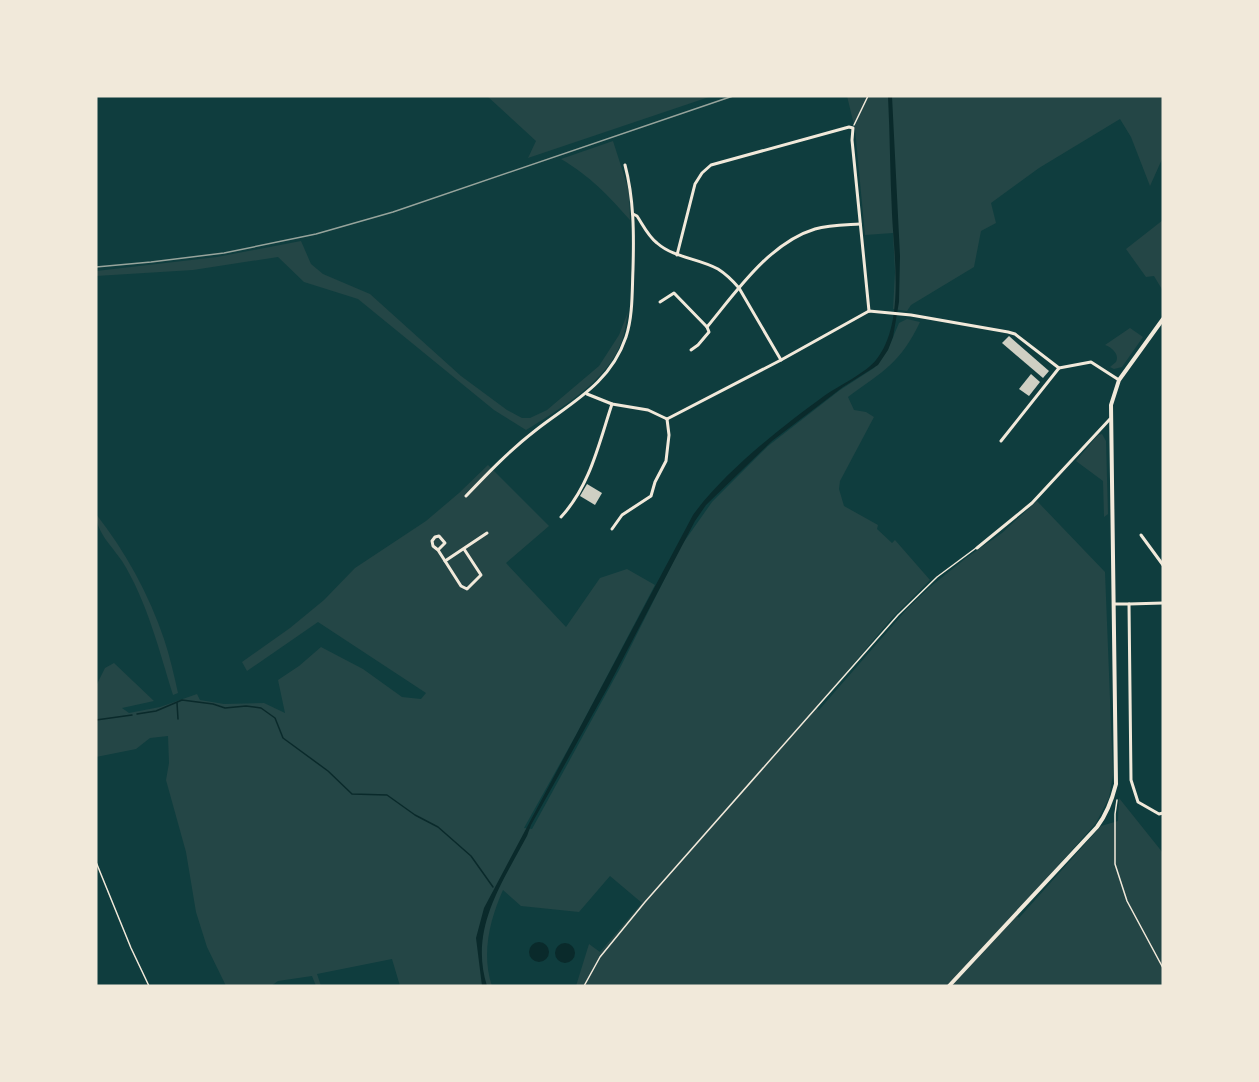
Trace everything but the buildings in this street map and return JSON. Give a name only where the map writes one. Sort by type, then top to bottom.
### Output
[{"type":"street","points":[[677,255],[695,184],[711,165],[849,127],[853,128],[852,140],[869,310]]},
{"type":"street","points":[[466,496],[506,455],[537,429],[587,394],[603,377],[619,353],[626,337],[630,317],[633,214],[632,190],[625,165]]},
{"type":"street","points":[[633,214],[637,216],[654,241],[677,255],[717,269],[739,288],[781,360]]},
{"type":"street","points":[[707,327],[769,255],[813,229],[861,224]]},
{"type":"street","points":[[660,302],[674,293],[707,327],[709,332],[691,350]]},
{"type":"street","points":[[667,419],[781,360],[869,310],[1015,334],[1059,368]]},
{"type":"street","points":[[949,986],[1097,827],[1107,812],[1116,784],[1111,405],[1119,380],[1163,319]]},
{"type":"street","points":[[1001,441],[1059,368],[1091,362],[1119,380]]},
{"type":"street","points":[[587,394],[612,404],[648,410],[667,419]]},
{"type":"street","points":[[561,517],[573,505],[586,484],[612,404]]},
{"type":"street","points":[[612,529],[622,515],[651,496],[655,482],[666,461],[669,435],[667,419]]},
{"type":"street","points":[[977,548],[1032,503],[1110,419]]},
{"type":"street","points":[[445,561],[487,533]]},
{"type":"street","points":[[1141,535],[1163,565]]},
{"type":"street","points":[[438,550],[445,543],[440,536],[435,537],[432,541],[433,546],[461,585],[467,589],[481,575],[464,549]]},
{"type":"street","points":[[1114,604],[1163,603]]},
{"type":"street","points":[[1129,604],[1131,780],[1137,802],[1159,814],[1163,813]]},
{"type":"lane","points":[[584,986],[600,957],[645,902],[898,615],[937,577],[977,548]]},
{"type":"path","points":[[853,128],[868,96]]},
{"type":"path","points":[[1117,797],[1115,864],[1127,901],[1163,968]]},
{"type":"path","points":[[96,862],[149,986]]},
{"type":"shaded area","points":[[487,96],[712,96],[528,158],[536,141]]},
{"type":"shaded area","points":[[847,96],[1163,96],[1163,157],[1150,186],[1131,137],[1120,119],[1039,168],[991,203],[996,223],[981,231],[974,267],[911,305],[907,311],[893,309],[895,272],[893,233],[865,235],[855,129]]},
{"type":"shaded area","points":[[888,96],[892,96],[900,256],[899,302],[893,337],[888,350],[878,365],[843,387],[772,441],[706,505],[695,521],[608,687],[531,825],[499,889],[485,926],[482,945],[487,986],[482,986],[476,938],[484,908],[693,515],[720,483],[754,451],[824,396],[872,365],[885,345],[891,328],[896,290]]},
{"type":"shaded area","points":[[613,141],[629,191],[630,220],[598,186],[561,159]]},
{"type":"shaded area","points":[[1163,220],[1163,291],[1154,276],[1146,277],[1126,249]]},
{"type":"shaded area","points":[[301,241],[311,264],[323,274],[370,294],[461,376],[507,410],[522,418],[530,418],[547,410],[599,366],[619,335],[628,312],[624,336],[614,357],[593,382],[567,404],[526,430],[494,410],[358,299],[304,282],[278,257],[193,270],[96,276],[96,271],[217,257]]},
{"type":"shaded area","points":[[907,319],[920,322],[905,348],[890,366],[848,397],[854,410],[866,412],[874,417],[840,481],[839,489],[844,506],[878,525],[877,529],[892,543],[895,540],[930,580],[892,618],[816,708],[819,710],[907,609],[930,587],[1002,533],[1037,501],[1105,572],[1113,775],[1109,798],[1096,823],[1015,914],[1019,918],[1101,826],[1118,821],[1119,798],[1163,853],[1163,986],[576,986],[589,944],[600,952],[642,903],[610,876],[579,912],[521,906],[503,890],[488,937],[487,962],[492,986],[400,986],[392,959],[317,974],[321,986],[316,986],[312,976],[278,981],[271,986],[226,986],[207,947],[196,912],[186,852],[166,780],[169,763],[168,736],[150,738],[136,749],[96,757],[96,686],[105,668],[114,663],[154,701],[122,708],[129,713],[160,707],[197,694],[200,700],[224,704],[264,703],[285,713],[278,680],[321,647],[363,669],[402,697],[421,699],[426,693],[318,622],[247,671],[242,662],[290,628],[324,600],[355,568],[426,521],[488,465],[549,526],[506,563],[566,627],[600,578],[627,569],[655,585],[524,828],[532,829],[619,670],[681,546],[712,502],[768,446],[840,390],[874,368],[888,349],[899,323]]},
{"type":"shaded area","points":[[1130,328],[1143,337],[1122,367],[1114,369],[1110,367],[1116,362],[1116,354],[1113,349],[1105,345]]},
{"type":"shaded area","points":[[1102,434],[1106,441],[1108,514],[1104,517],[1103,481],[1076,461],[1098,435]]},
{"type":"shaded area","points":[[96,514],[117,543],[144,589],[166,646],[178,693],[173,695],[139,592],[122,561],[102,533]]},
{"type":"shaded area","points":[[535,942],[543,942],[549,948],[549,956],[543,962],[535,962],[529,956],[529,948]]},
{"type":"shaded area","points":[[561,943],[569,943],[575,949],[575,957],[569,963],[561,963],[555,957],[555,949]]},
{"type":"waterway","points":[[137,714],[156,711],[182,700],[225,708],[246,706],[261,708],[275,718],[283,738],[328,771],[352,794],[387,795],[415,815],[438,827],[471,856],[493,887]]},
{"type":"waterway","points":[[177,703],[178,719]]},
{"type":"waterway","points":[[96,720],[132,715]]},
{"type":"railway","points":[[96,267],[224,253],[316,234],[393,212],[733,96]]}]
